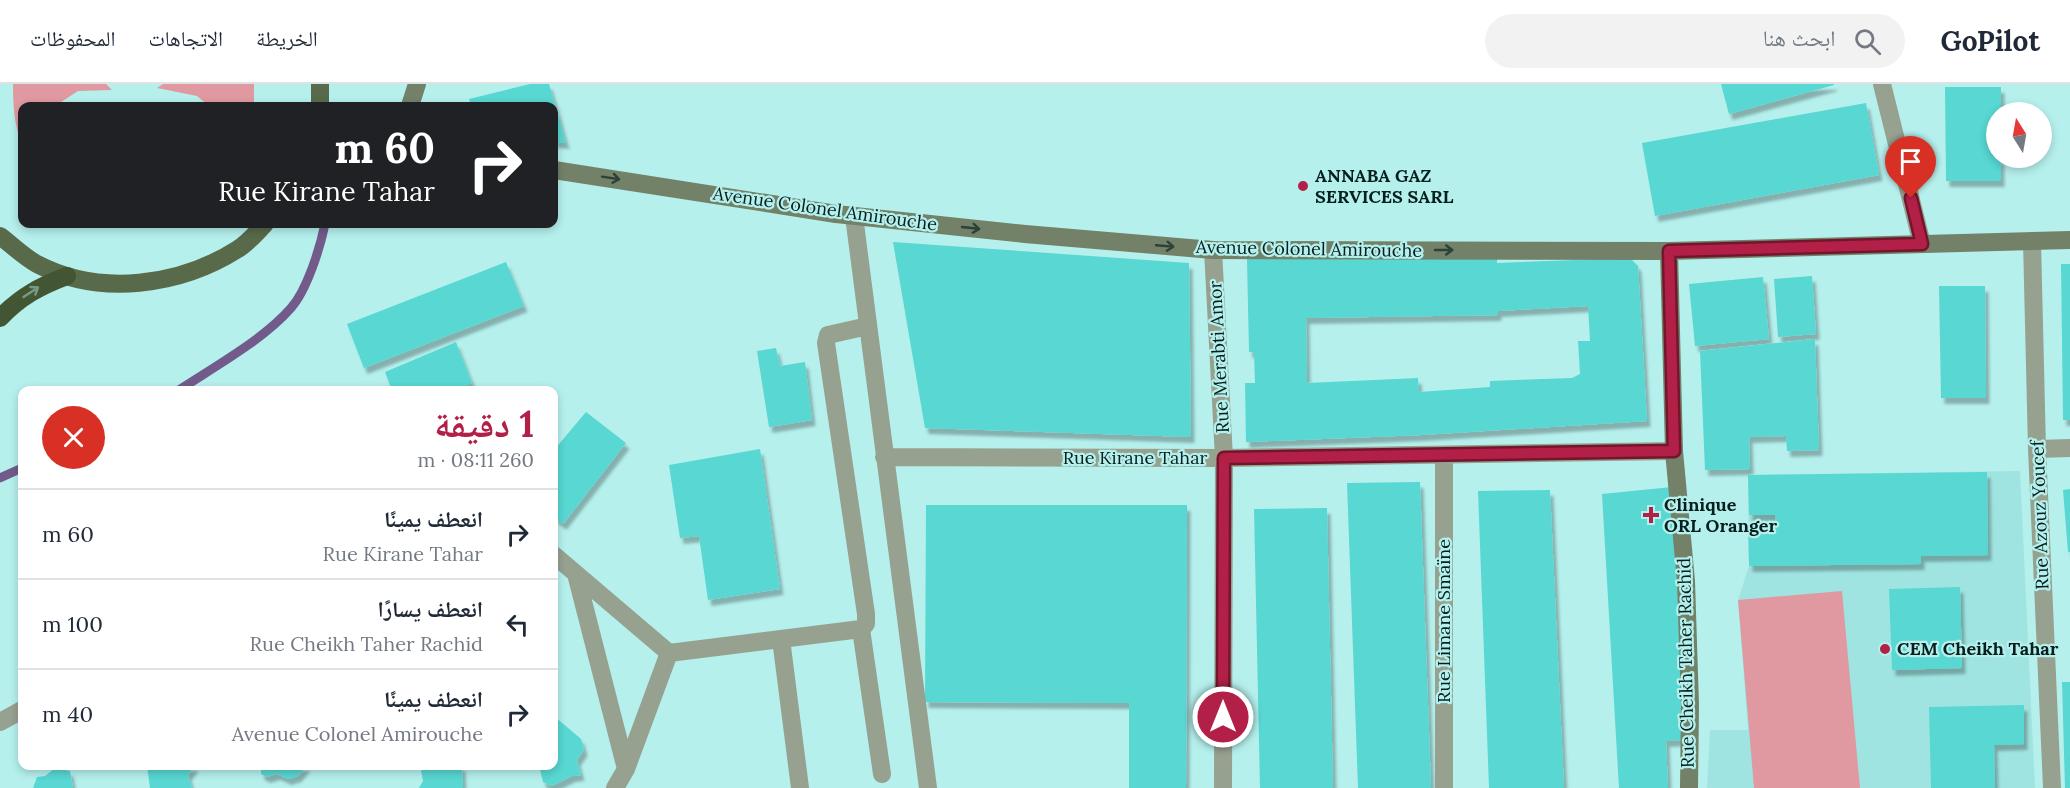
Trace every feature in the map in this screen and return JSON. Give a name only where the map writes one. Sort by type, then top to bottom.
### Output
[{"type":"highway","points":[[0,318],[14,303],[39,286],[68,276]]},
{"type":"main road","points":[[320,84],[320,102]]},
{"type":"main road","points":[[411,102],[417,84]]},
{"type":"main road","name":"Avenue Colonel Amirouche","points":[[558,171],[854,216],[1213,250],[1669,251],[2070,240]]},
{"type":"main road","points":[[0,236],[36,263],[68,276],[127,285],[186,275],[240,248],[261,228]]},
{"type":"main road","name":"Rue Cheikh Taher Rachid","points":[[1669,251],[1674,451],[1686,581],[1690,705],[1689,788]]},
{"type":"street","points":[[1882,84],[1922,244]]},
{"type":"street","points":[[854,216],[928,788]]},
{"type":"street","name":"Rue Azouz Youcef","points":[[2032,241],[2037,449],[2052,788]]},
{"type":"street","name":"Rue Merabti Amor","points":[[1213,250],[1224,458],[1223,788]]},
{"type":"street","points":[[558,558],[669,653],[861,628],[866,624],[866,614],[826,343],[828,335],[868,326]]},
{"type":"street","points":[[2037,449],[2070,448]]},
{"type":"street","name":"Rue Kirane Tahar","points":[[884,457],[1224,458],[1674,451]]},
{"type":"street","name":"Rue Limane Smaïne","points":[[1444,455],[1444,788]]},
{"type":"street","points":[[576,574],[626,769]]},
{"type":"street","points":[[861,628],[882,774]]},
{"type":"street","points":[[781,639],[800,788]]},
{"type":"street","points":[[615,788],[626,769],[669,653]]},
{"type":"street","points":[[0,722],[18,712]]},
{"type":"shaded area","points":[[13,84],[106,84],[112,90],[78,91],[61,102],[18,102],[18,134]]},
{"type":"shaded area","points":[[163,84],[254,84],[254,102],[204,102],[197,96],[157,88]]},
{"type":"shaded area","name":"CEM Cheikh Tahar","points":[[2020,471],[2035,788],[1707,788],[1710,730],[1748,730],[1738,600],[1749,566],[1748,475]]},
{"type":"shaded area","points":[[1842,591],[1860,788],[1754,788],[1738,600]]},
{"type":"building","points":[[530,84],[549,84],[554,102],[470,102],[469,99]]},
{"type":"building","points":[[1721,84],[1834,84],[1834,85],[1729,114]]},
{"type":"building","points":[[1945,87],[2001,87],[2001,102],[1986,102],[1986,168],[2001,168],[2001,181],[1946,181]]},
{"type":"building","points":[[1866,103],[1879,175],[1655,216],[1642,143]]},
{"type":"building","points":[[558,115],[566,143],[558,142]]},
{"type":"building","points":[[893,242],[1189,263],[1191,437],[925,428]]},
{"type":"building","points":[[1630,258],[1638,266],[1647,421],[1421,435],[1246,442],[1245,383],[1255,383],[1254,352],[1249,352],[1247,259],[1497,259],[1497,263]],"holes":[[[1588,306],[1590,341],[1578,341],[1580,374],[1572,378],[1490,381],[1490,387],[1419,392],[1418,378],[1307,383],[1306,318],[1498,315],[1498,311]]]},
{"type":"building","points":[[506,262],[524,306],[364,368],[347,324]]},
{"type":"building","points":[[2061,264],[2070,264],[2070,420],[2063,420]]},
{"type":"building","points":[[1812,276],[1816,334],[1778,337],[1774,279]]},
{"type":"building","points":[[1763,277],[1769,339],[1695,346],[1689,284]]},
{"type":"building","points":[[1939,286],[1985,286],[1986,398],[1941,398]]},
{"type":"building","points":[[1815,339],[1819,450],[1787,451],[1786,436],[1749,437],[1750,469],[1705,470],[1700,351]]},
{"type":"building","points":[[456,342],[472,383],[464,386],[390,386],[385,372]]},
{"type":"building","points":[[776,348],[780,366],[805,362],[812,420],[769,427],[757,351]]},
{"type":"building","points":[[586,412],[626,443],[563,524],[558,520],[558,445]]},
{"type":"building","points":[[760,449],[780,589],[708,600],[699,536],[680,538],[669,465]]},
{"type":"building","points":[[1987,472],[1988,555],[1921,556],[1921,564],[1749,566],[1748,526],[1776,526],[1775,515],[1749,515],[1748,475]]},
{"type":"building","points":[[1420,482],[1431,788],[1358,788],[1347,483]]},
{"type":"building","points":[[1672,487],[1680,608],[1684,740],[1666,741],[1668,788],[1619,788],[1602,494]]},
{"type":"building","points":[[2070,489],[2070,552],[2068,552],[2063,490]]},
{"type":"building","points":[[1550,490],[1564,788],[1489,788],[1478,491]]},
{"type":"building","points":[[926,505],[1187,505],[1186,788],[1129,788],[1129,703],[925,702]]},
{"type":"building","points":[[1327,508],[1333,788],[1260,788],[1254,509]]},
{"type":"building","points":[[1960,587],[1962,668],[1892,670],[1889,589]]},
{"type":"building","points":[[2062,682],[2070,682],[2070,788],[2065,788]]},
{"type":"building","points":[[2024,705],[2024,744],[1994,745],[1995,788],[1931,788],[1929,707]]},
{"type":"building","points":[[558,719],[581,739],[584,750],[577,760],[581,775],[572,776],[552,786],[543,782],[540,770],[558,770]]},
{"type":"building","points":[[52,770],[70,771],[73,788],[33,788],[37,777],[45,776]]},
{"type":"building","points":[[148,770],[192,770],[188,775],[192,788],[150,788]]},
{"type":"building","points":[[261,770],[303,770],[298,776],[288,779],[277,774],[267,777],[261,774]]},
{"type":"building","points":[[421,770],[462,770],[463,788],[419,788],[423,781]]},
{"type":"waterway","points":[[185,386],[267,331],[291,308],[307,280],[324,228]]},
{"type":"waterway","points":[[0,478],[18,470]]},
{"type":"place","name":"ANNABA GAZ SERVICES SARL","points":[[1303,186]]},
{"type":"place","name":"Clinique ORL Oranger","points":[[1651,515]]},
{"type":"place","name":"CEM Cheikh Tahar","points":[[1885,649]]},
{"type":"route","points":[[1223,717],[1224,458],[1674,451],[1669,251],[1922,244],[1911,198]]}]
